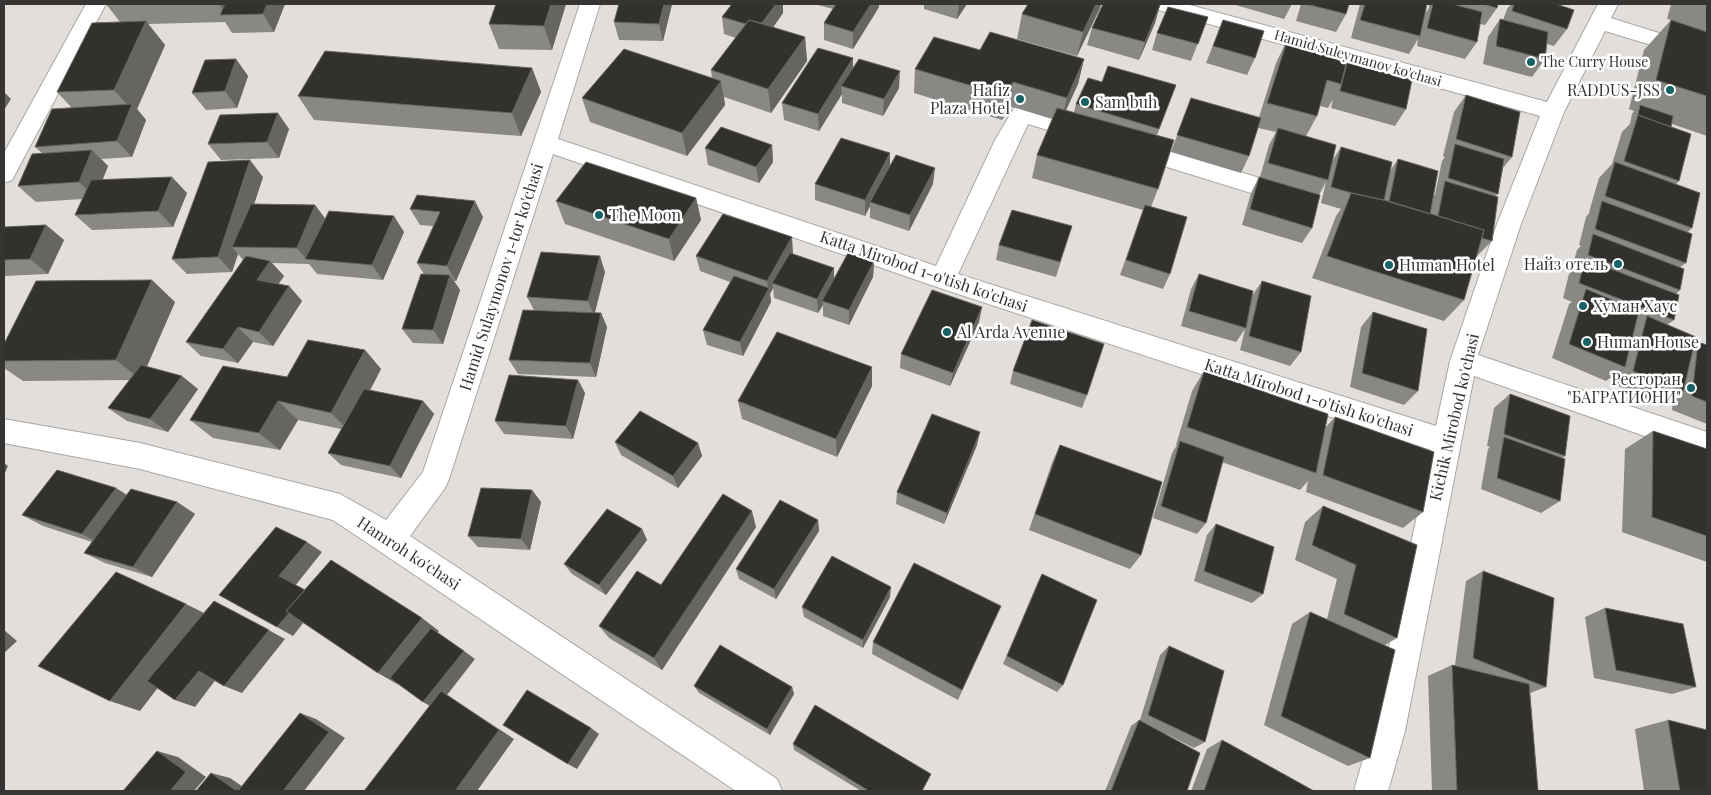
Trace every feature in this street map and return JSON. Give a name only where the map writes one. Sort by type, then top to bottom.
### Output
[{"type":"street","points":[[4,174],[96,4]]},
{"type":"street","name":"Hamid Sulaymonov 1-tor ko'chasi","points":[[390,539],[435,479],[590,4]]},
{"type":"street","name":"Hamid Suleymanov ko'chasi","points":[[1162,4],[1553,112]]},
{"type":"street","points":[[1604,13],[1707,55]]},
{"type":"street","name":"Kichik Mirobod ko'chasi","points":[[1371,791],[1388,731],[1463,361],[1509,224],[1553,112],[1604,13]]},
{"type":"street","points":[[943,278],[1007,140],[1022,114],[1310,202]]},
{"type":"street","name":"Katta Mirobod 1-o'tish ko'chasi","points":[[545,143],[943,278],[1446,442]]},
{"type":"street","points":[[1463,361],[1707,445]]},
{"type":"street","name":"Hamroh ko'chasi","points":[[4,431],[140,456],[340,508],[390,539],[765,791]]},
{"type":"building","points":[[225,4],[267,4],[263,14],[220,15]]},
{"type":"building","points":[[496,4],[551,4],[544,26],[489,24]]},
{"type":"building","points":[[619,4],[664,4],[659,24],[614,22]]},
{"type":"building","points":[[732,4],[776,4],[762,23],[749,20],[746,24],[722,17]]},
{"type":"building","points":[[836,4],[871,4],[853,32],[824,23]]},
{"type":"building","points":[[1028,4],[1096,4],[1083,32],[1022,14]]},
{"type":"building","points":[[1103,4],[1160,5],[1145,42],[1092,28]]},
{"type":"building","points":[[1306,4],[1349,4],[1346,14]]},
{"type":"building","points":[[1365,4],[1427,4],[1420,36],[1360,20]]},
{"type":"building","points":[[1433,4],[1452,4],[1482,12],[1477,42],[1427,28]]},
{"type":"building","points":[[1483,4],[1498,4],[1497,8]]},
{"type":"building","points":[[1514,4],[1556,4],[1574,10],[1567,29],[1512,11]]},
{"type":"building","points":[[1168,7],[1208,17],[1198,44],[1157,33]]},
{"type":"building","points":[[1500,19],[1548,32],[1545,59],[1496,46]]},
{"type":"building","points":[[749,20],[805,37],[768,89],[711,70]]},
{"type":"building","points":[[1223,20],[1264,31],[1255,58],[1213,46]]},
{"type":"building","points":[[1671,20],[1707,32],[1707,96],[1656,80]]},
{"type":"building","points":[[146,21],[114,90],[57,92],[92,23]]},
{"type":"building","points":[[990,32],[1084,59],[1067,98],[1013,82],[1006,96],[915,69],[934,37],[980,50]]},
{"type":"building","points":[[1288,38],[1348,56],[1341,84],[1327,80],[1317,116],[1267,103]]},
{"type":"building","points":[[818,48],[853,58],[818,114],[782,103]]},
{"type":"building","points":[[624,49],[721,81],[682,133],[582,98]]},
{"type":"building","points":[[325,51],[532,68],[512,113],[298,96]]},
{"type":"building","points":[[236,59],[225,91],[192,93],[205,60]]},
{"type":"building","points":[[859,59],[900,71],[884,99],[841,86]]},
{"type":"building","points":[[1347,63],[1412,80],[1406,109],[1340,91]]},
{"type":"building","points":[[1108,66],[1176,85],[1159,129],[1076,104],[1088,78],[1102,82]]},
{"type":"building","points":[[1466,95],[1520,112],[1512,157],[1456,139]]},
{"type":"building","points":[[1191,98],[1261,118],[1249,156],[1177,135]]},
{"type":"building","points":[[132,104],[117,141],[35,147],[52,109]]},
{"type":"building","points":[[1640,105],[1673,116],[1671,127],[1638,115]]},
{"type":"building","points":[[1057,108],[1174,140],[1158,189],[1037,155]]},
{"type":"building","points":[[278,113],[267,142],[208,144],[220,115]]},
{"type":"building","points":[[1638,115],[1691,134],[1679,181],[1624,161]]},
{"type":"building","points":[[721,127],[772,145],[756,167],[705,148]]},
{"type":"building","points":[[1278,128],[1336,145],[1328,180],[1268,163]]},
{"type":"building","points":[[841,138],[890,153],[865,200],[815,184]]},
{"type":"building","points":[[1455,144],[1504,159],[1498,194],[1448,178]]},
{"type":"building","points":[[1341,147],[1392,162],[1384,200],[1331,187]]},
{"type":"building","points":[[92,150],[79,182],[18,186],[32,154]]},
{"type":"building","points":[[896,155],[935,168],[910,215],[870,202]]},
{"type":"building","points":[[1398,159],[1438,171],[1430,214],[1389,202]]},
{"type":"building","points":[[250,160],[218,257],[172,259],[208,162]]},
{"type":"building","points":[[586,162],[696,198],[669,239],[556,201]]},
{"type":"building","points":[[1615,162],[1700,193],[1692,228],[1605,196]]},
{"type":"building","points":[[172,177],[158,211],[75,215],[91,180]]},
{"type":"building","points":[[1259,177],[1320,195],[1312,228],[1250,209]]},
{"type":"building","points":[[1445,181],[1498,197],[1492,241],[1482,238],[1484,230],[1438,216]]},
{"type":"building","points":[[1351,193],[1392,202],[1484,230],[1464,300],[1327,256]]},
{"type":"building","points":[[417,195],[475,201],[447,266],[417,263],[440,212],[410,209]]},
{"type":"building","points":[[1602,201],[1692,234],[1686,263],[1595,229]]},
{"type":"building","points":[[251,204],[315,205],[297,248],[232,247]]},
{"type":"building","points":[[1145,205],[1187,217],[1170,274],[1126,260]]},
{"type":"building","points":[[1012,210],[1072,226],[1060,262],[999,245]]},
{"type":"building","points":[[329,211],[394,216],[372,265],[305,259]]},
{"type":"building","points":[[723,214],[792,237],[767,281],[696,256]]},
{"type":"building","points":[[46,225],[30,259],[4,260],[4,227]]},
{"type":"building","points":[[1593,234],[1684,269],[1680,290],[1588,255]]},
{"type":"building","points":[[541,252],[600,256],[588,301],[527,297]]},
{"type":"building","points":[[790,253],[834,268],[817,299],[772,283]]},
{"type":"building","points":[[848,253],[874,261],[849,310],[822,301]]},
{"type":"building","points":[[246,256],[270,261],[257,280],[289,286],[259,332],[238,327],[223,349],[186,342]]},
{"type":"building","points":[[1585,259],[1679,295],[1674,320],[1579,283]]},
{"type":"building","points":[[421,274],[450,275],[433,330],[402,329]]},
{"type":"building","points":[[1199,274],[1253,291],[1246,328],[1189,311]]},
{"type":"building","points":[[734,276],[769,288],[740,342],[703,330]]},
{"type":"building","points":[[152,280],[116,360],[4,361],[4,344],[36,281]]},
{"type":"building","points":[[1262,281],[1311,296],[1301,352],[1249,336]]},
{"type":"building","points":[[1586,289],[1639,311],[1625,367],[1569,344]]},
{"type":"building","points":[[932,290],[982,307],[953,373],[901,354]]},
{"type":"building","points":[[523,310],[601,313],[590,363],[509,360]]},
{"type":"building","points":[[1373,312],[1427,329],[1418,391],[1362,373]]},
{"type":"building","points":[[1647,316],[1696,337],[1683,392],[1633,371]]},
{"type":"building","points":[[1032,320],[1104,344],[1087,395],[1013,371]]},
{"type":"building","points":[[777,332],[872,367],[836,439],[738,401]]},
{"type":"building","points":[[308,340],[365,350],[331,413],[278,401],[259,433],[190,420],[223,366],[287,377]]},
{"type":"building","points":[[1698,342],[1707,345],[1707,402],[1692,396]]},
{"type":"building","points":[[141,365],[182,376],[150,419],[108,408]]},
{"type":"building","points":[[1204,371],[1328,414],[1316,473],[1187,427]]},
{"type":"building","points":[[509,375],[578,380],[566,426],[495,421]]},
{"type":"building","points":[[364,389],[423,401],[390,466],[328,453]]},
{"type":"building","points":[[1510,394],[1570,416],[1565,456],[1504,434]]},
{"type":"building","points":[[640,411],[698,443],[673,476],[615,442]]},
{"type":"building","points":[[932,414],[980,432],[947,513],[897,492]]},
{"type":"building","points":[[1335,417],[1434,452],[1423,512],[1323,475]]},
{"type":"building","points":[[1653,431],[1707,449],[1707,536],[1652,517]]},
{"type":"building","points":[[1504,437],[1565,459],[1560,501],[1497,478]]},
{"type":"building","points":[[1180,441],[1224,457],[1206,523],[1161,506]]},
{"type":"building","points":[[1060,445],[1162,482],[1141,555],[1035,514]]},
{"type":"building","points":[[57,470],[116,488],[82,534],[22,515]]},
{"type":"building","points":[[481,488],[532,490],[521,539],[468,536]]},
{"type":"building","points":[[131,489],[177,502],[133,567],[84,553]]},
{"type":"building","points":[[723,494],[752,511],[654,658],[599,626],[637,571],[661,585]]},
{"type":"building","points":[[780,500],[818,520],[774,589],[736,569]]},
{"type":"building","points":[[1323,506],[1417,545],[1397,638],[1344,614],[1356,565],[1312,545]]},
{"type":"building","points":[[607,509],[642,529],[599,585],[564,564]]},
{"type":"building","points":[[1216,524],[1274,547],[1263,594],[1204,571]]},
{"type":"building","points":[[276,527],[307,542],[279,576],[305,590],[286,611],[289,613],[277,627],[219,595]]},
{"type":"building","points":[[832,556],[891,587],[863,640],[802,607]]},
{"type":"building","points":[[331,560],[422,618],[378,673],[286,611]]},
{"type":"building","points":[[914,563],[1001,606],[962,690],[873,642]]},
{"type":"building","points":[[1483,571],[1554,598],[1546,687],[1473,658]]},
{"type":"building","points":[[116,572],[186,604],[110,701],[38,666]]},
{"type":"building","points":[[1042,574],[1097,600],[1063,685],[1007,656]]},
{"type":"building","points":[[214,601],[269,630],[224,686],[199,671],[175,700],[147,681]]},
{"type":"building","points":[[1605,608],[1683,624],[1696,687],[1616,670]]},
{"type":"building","points":[[1310,612],[1395,650],[1370,758],[1281,716]]},
{"type":"building","points":[[431,628],[464,651],[423,702],[390,678]]},
{"type":"building","points":[[720,645],[792,687],[767,729],[694,686]]},
{"type":"building","points":[[1169,646],[1224,671],[1205,742],[1148,715]]},
{"type":"building","points":[[1452,665],[1529,684],[1538,791],[1457,791]]},
{"type":"building","points":[[527,690],[591,728],[568,764],[503,725]]},
{"type":"building","points":[[441,691],[499,730],[455,791],[364,791]]},
{"type":"building","points":[[815,705],[931,774],[922,791],[869,791],[793,744]]},
{"type":"building","points":[[300,713],[329,732],[283,791],[238,791]]},
{"type":"building","points":[[1139,720],[1200,753],[1187,791],[1111,791]]},
{"type":"building","points":[[1668,720],[1707,730],[1707,791],[1680,791]]},
{"type":"building","points":[[1222,740],[1314,791],[1204,791]]},
{"type":"building","points":[[157,751],[186,772],[170,791],[123,791]]},
{"type":"building","points":[[211,773],[237,791],[196,791]]},
{"type":"place","name":"The Curry House","points":[[1531,62]]},
{"type":"place","name":"RADDUS-JSS","points":[[1670,90]]},
{"type":"place","name":"Hafiz Plaza Hotel","points":[[1020,99]]},
{"type":"place","name":"Sam buh","points":[[1085,102]]},
{"type":"place","name":"The Moon","points":[[599,215]]},
{"type":"place","name":"Найз отель","points":[[1618,264]]},
{"type":"place","name":"Human Hotel","points":[[1389,265]]},
{"type":"place","name":"Хуман Хаус","points":[[1583,306]]},
{"type":"place","name":"Al Arda Avenue","points":[[947,332]]},
{"type":"place","name":"Human House","points":[[1587,342]]},
{"type":"place","name":"Ресторан \"БАГРАТИОНИ\"","points":[[1691,388]]}]
